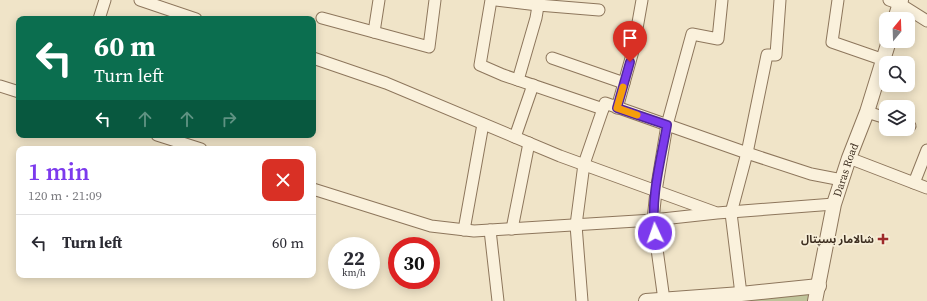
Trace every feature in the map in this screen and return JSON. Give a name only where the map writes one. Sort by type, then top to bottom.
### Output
[{"type":"street","points":[[100,16],[105,0]]},
{"type":"street","points":[[140,0],[187,16]]},
{"type":"street","points":[[374,32],[379,0]]},
{"type":"street","points":[[322,18],[429,47],[436,0]]},
{"type":"street","points":[[491,0],[480,65],[503,75],[603,109]]},
{"type":"street","points":[[496,0],[599,10]]},
{"type":"street","points":[[617,108],[633,51],[642,0]]},
{"type":"street","points":[[664,300],[653,220],[656,191],[667,125],[692,34],[718,39],[722,0]]},
{"type":"street","points":[[741,294],[731,212],[747,153],[767,55],[776,54],[780,0]]},
{"type":"street","points":[[838,0],[832,42],[879,58]]},
{"type":"street","points":[[895,12],[896,1],[927,21]]},
{"type":"street","points":[[518,80],[536,18],[538,3]]},
{"type":"street","points":[[552,58],[624,83]]},
{"type":"street","points":[[316,59],[386,83],[560,156],[717,213]]},
{"type":"street","name":"Daras Road","points":[[815,301],[834,204],[879,75]]},
{"type":"street","points":[[515,137],[533,85]]},
{"type":"street","points":[[0,86],[16,91]]},
{"type":"street","points":[[582,301],[576,225],[584,164],[605,103],[811,174],[842,180]]},
{"type":"street","points":[[867,112],[879,116]]},
{"type":"street","points":[[464,230],[483,124]]},
{"type":"street","points":[[165,138],[191,146]]},
{"type":"street","points":[[512,229],[529,143]]},
{"type":"street","points":[[914,183],[927,150]]},
{"type":"street","points":[[849,158],[927,188]]},
{"type":"street","points":[[316,190],[431,226],[474,231],[653,220],[717,213],[834,204]]},
{"type":"street","points":[[490,230],[498,301]]},
{"type":"street","points":[[646,301],[741,294],[819,286]]},
{"type":"green space","points":[[814,289],[811,301],[682,301]]},
{"type":"slow traffic","points":[[623,87],[617,108],[637,115]]},
{"type":"place","name":"شالامار ہسپتال","points":[[883,239]]},
{"type":"route","points":[[630,62],[617,108],[667,125],[656,191],[653,220],[655,233]]}]
